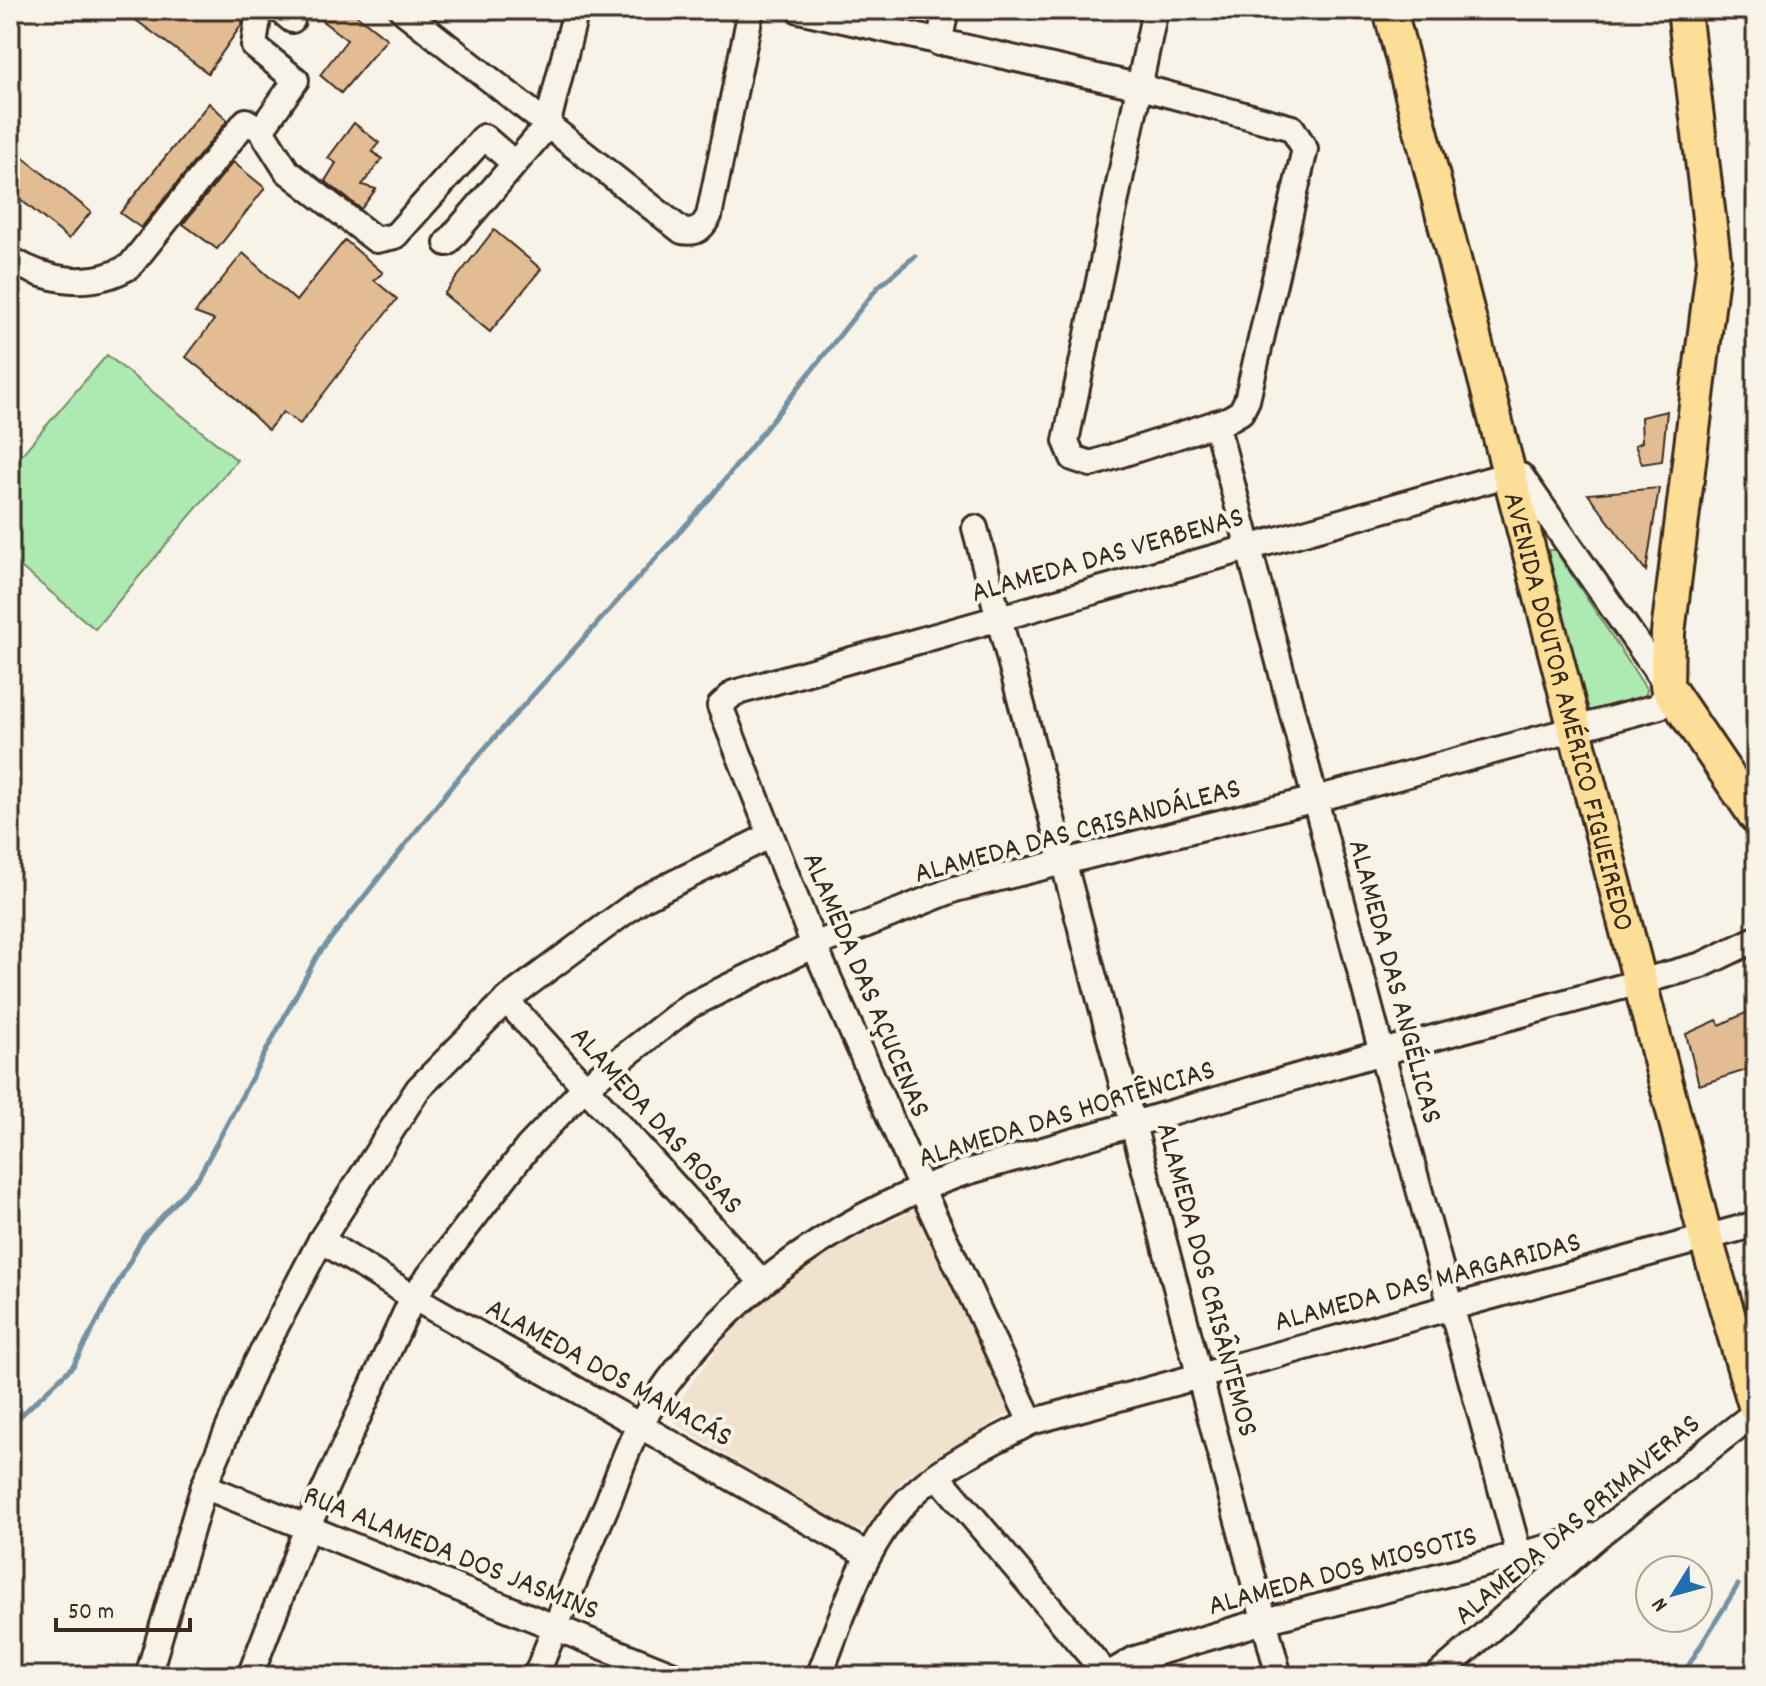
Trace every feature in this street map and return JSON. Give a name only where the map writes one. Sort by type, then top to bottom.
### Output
[{"type":"main road","name":"AVENIDA DOUTOR AMÉRICO FIGUEIREDO","points":[[1390,10],[1706,1239],[1756,1410]]},
{"type":"main road","points":[[1684,10],[1714,259],[1668,633],[1667,686],[1756,817]]},
{"type":"street","points":[[259,10],[254,46],[296,80],[261,130]]},
{"type":"street","points":[[402,10],[682,231],[701,229],[709,216],[751,10]]},
{"type":"street","points":[[447,243],[547,126],[576,10]]},
{"type":"street","points":[[799,10],[1137,86],[1292,128],[1305,149],[1247,400],[1241,412],[1091,464],[1073,458],[1066,441],[1137,86],[1155,10]]},
{"type":"street","points":[[939,43],[946,10]]},
{"type":"street","points":[[10,259],[30,271],[85,282],[110,278],[130,266],[246,121],[261,130],[287,171],[376,240],[395,236],[484,137],[514,163]]},
{"type":"street","name":"ALAMEDA DAS ANGÉLICAS","points":[[1216,423],[1450,1306],[1519,1554]]},
{"type":"street","points":[[1510,474],[1525,479],[1667,686]]},
{"type":"street","name":"ALAMEDA DAS VERBENAS","points":[[723,699],[734,693],[999,616],[1510,474]]},
{"type":"street","name":"ALAMEDA DOS CRISÂNTEMOS","points":[[975,528],[1279,1676]]},
{"type":"street","name":"ALAMEDA DAS CRISANDÁLEAS","points":[[250,1676],[307,1528],[413,1297],[528,1147],[585,1087],[689,1006],[814,945],[955,889],[1316,799],[1651,710],[1664,701],[1667,686]]},
{"type":"street","name":"ALAMEDA DAS AÇUCENAS","points":[[723,699],[721,714],[814,945],[921,1188],[1031,1422]]},
{"type":"street","points":[[148,1676],[204,1486],[255,1366],[321,1240],[418,1089],[506,1000],[642,899],[769,836]]},
{"type":"street","name":"ALAMEDA DAS HORTÊNCIAS","points":[[536,1676],[640,1424],[701,1340],[762,1282],[795,1257],[921,1188],[1134,1122],[1702,965],[1756,939]]},
{"type":"street","name":"ALAMEDA DAS ROSAS","points":[[506,1000],[762,1282]]},
{"type":"street","name":"ALAMEDA DAS MARGARIDAS","points":[[819,1676],[868,1555],[912,1497],[937,1475],[1031,1422],[1201,1373],[1756,1224]]},
{"type":"street","name":"ALAMEDA DOS MANACÁS","points":[[321,1240],[413,1297],[868,1555]]},
{"type":"street","name":"ALAMEDA DAS PRIMAVERAS","points":[[1437,1676],[1558,1556],[1600,1534],[1756,1410]]},
{"type":"street","points":[[937,1475],[1106,1675]]},
{"type":"street","name":"RUA ALAMEDA DOS JASMINS","points":[[204,1486],[676,1676]]},
{"type":"street","name":"ALAMEDA DOS MIOSOTIS","points":[[1106,1675],[1135,1659],[1264,1621],[1519,1554],[1558,1556]]},
{"type":"shaded area","points":[[913,1210],[920,1215],[1013,1410],[904,1478],[869,1528],[846,1529],[676,1424],[672,1410],[736,1323],[819,1257]]},
{"type":"green space","points":[[107,355],[237,460],[95,629],[10,558],[10,468]]},
{"type":"green space","points":[[1547,550],[1555,550],[1647,690],[1643,703],[1598,714],[1589,711],[1545,556]]},
{"type":"building","points":[[122,10],[244,12],[242,24],[208,73]]},
{"type":"building","points":[[308,10],[350,10],[387,39],[341,93],[320,75],[347,40]]},
{"type":"building","points":[[209,103],[228,120],[141,228],[120,213]]},
{"type":"building","points":[[354,123],[379,143],[372,151],[382,159],[362,185],[376,189],[361,209],[325,181],[336,163],[328,158]]},
{"type":"building","points":[[10,147],[91,212],[69,239],[10,191]]},
{"type":"building","points":[[233,162],[265,188],[217,249],[183,224]]},
{"type":"building","points":[[494,230],[541,269],[490,332],[444,294]]},
{"type":"building","points":[[345,240],[383,273],[374,280],[397,299],[300,424],[283,412],[268,430],[226,389],[186,357],[214,320],[195,313],[243,253],[296,301]]},
{"type":"building","points":[[1667,411],[1662,461],[1642,464],[1635,445],[1642,442],[1641,417]]},
{"type":"building","points":[[1659,488],[1646,571],[1588,494]]},
{"type":"building","points":[[1756,1008],[1756,1067],[1699,1085],[1686,1034],[1717,1020],[1720,1025]]},
{"type":"waterway","points":[[10,1426],[73,1366],[143,1237],[199,1176],[317,956],[459,777],[712,496],[878,287],[915,256]]},
{"type":"waterway","points":[[1682,1676],[1738,1585]]}]
